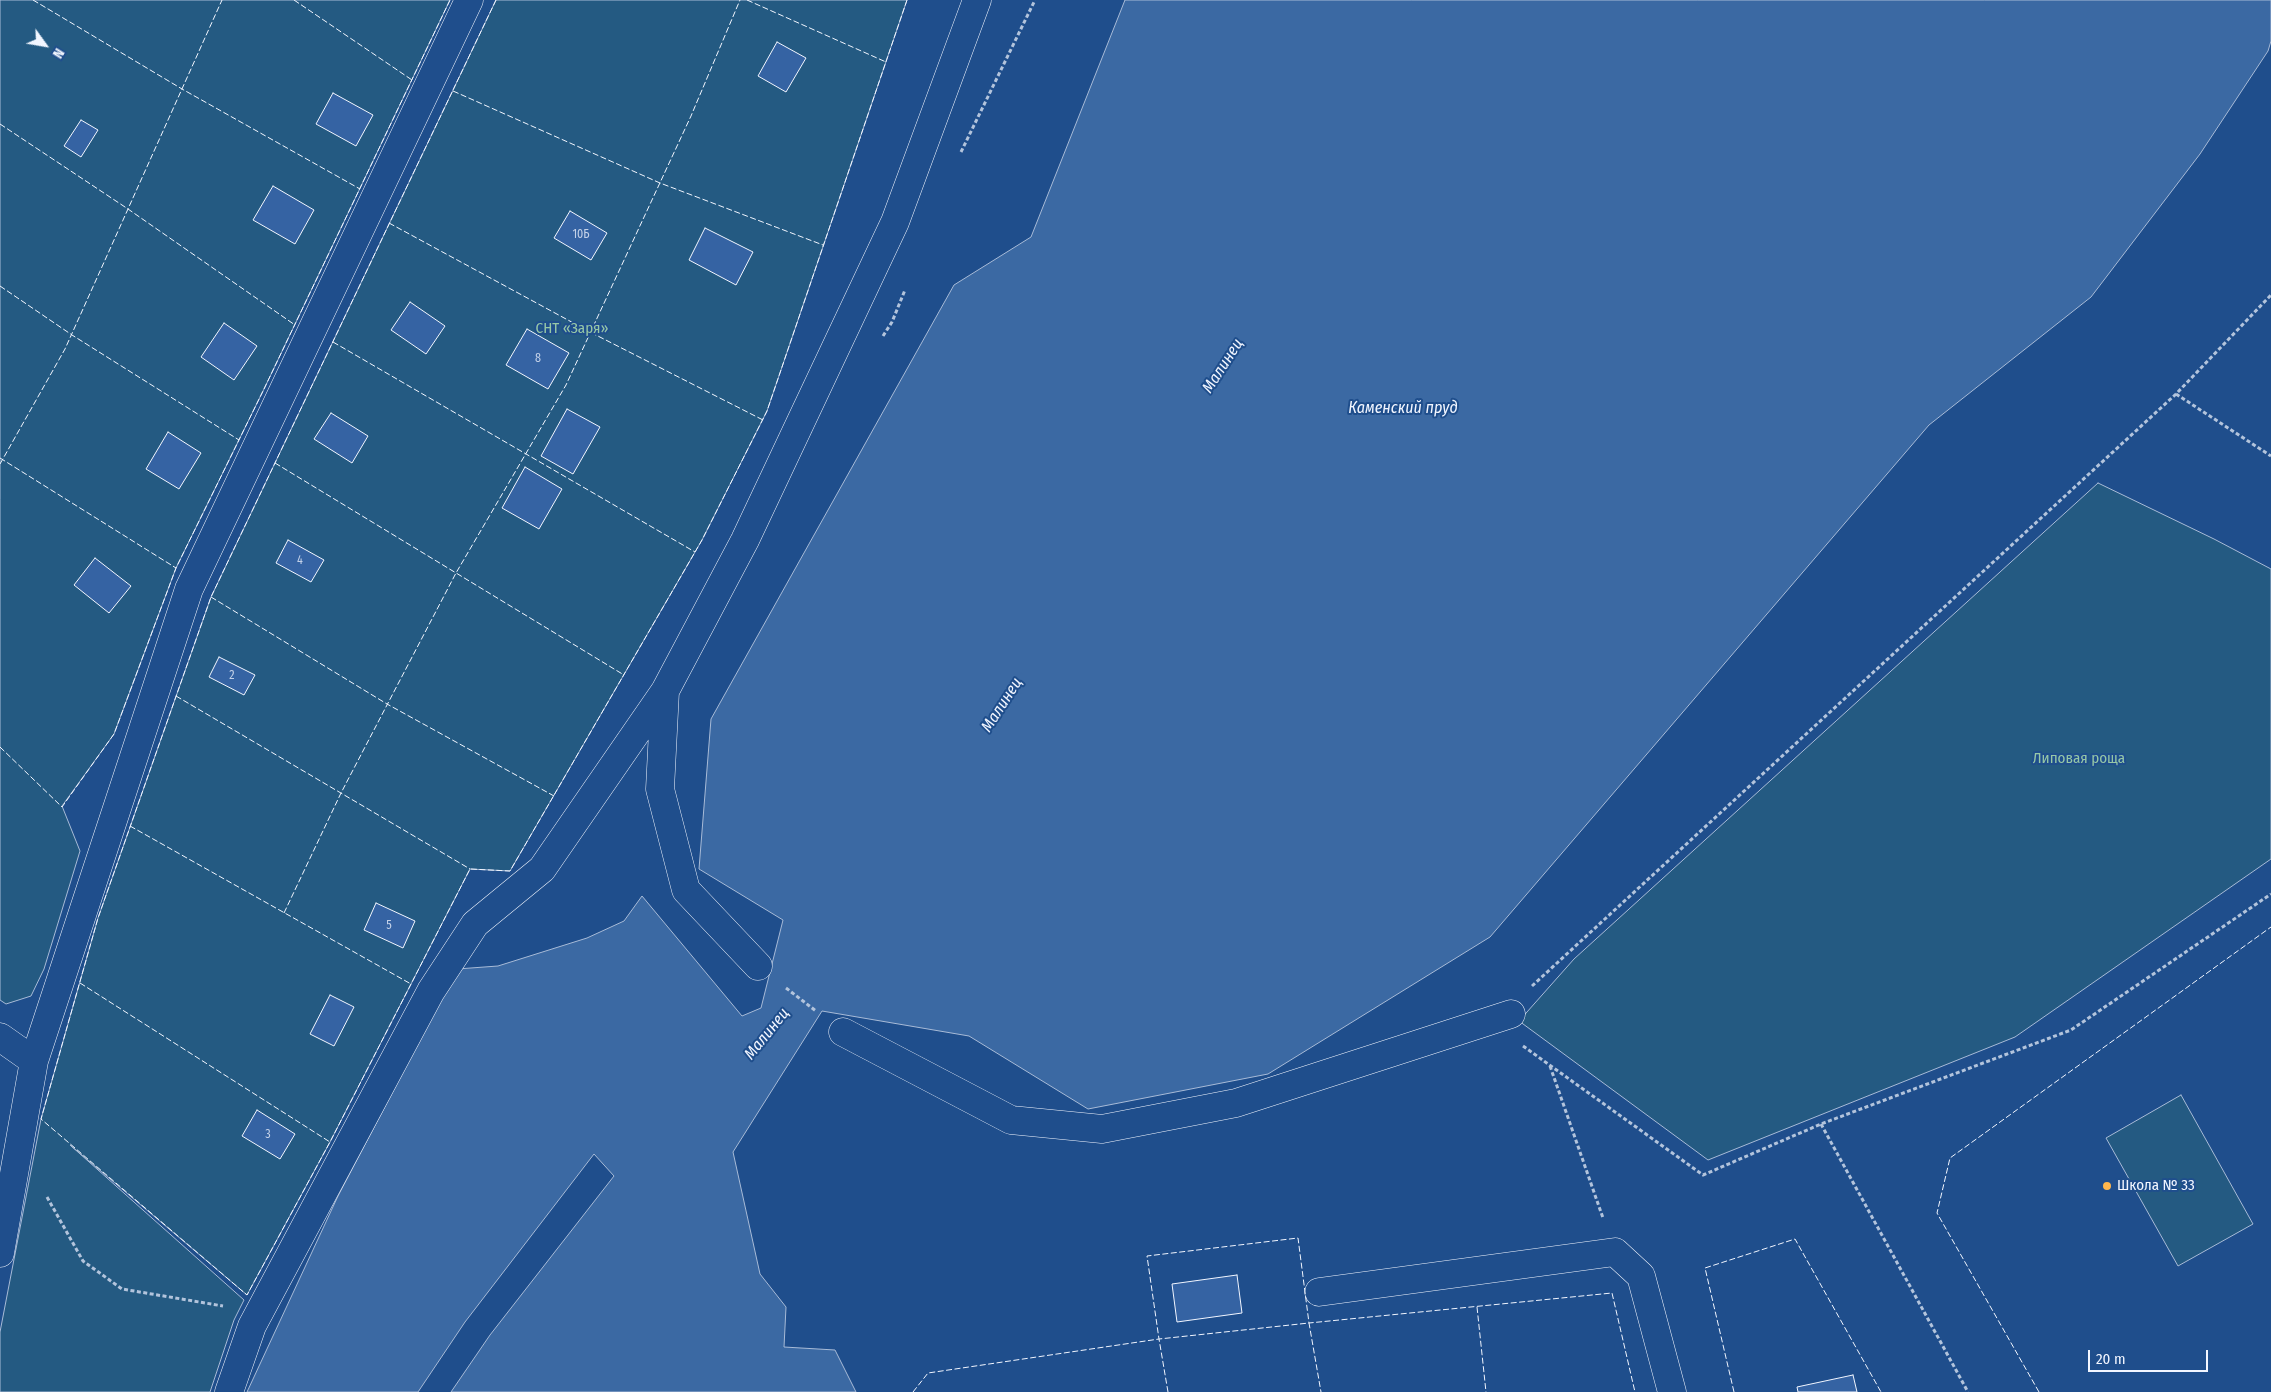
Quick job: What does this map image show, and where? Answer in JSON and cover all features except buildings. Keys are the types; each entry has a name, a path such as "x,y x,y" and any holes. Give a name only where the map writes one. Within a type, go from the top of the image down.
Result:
{"street":[{"path":"0,1253 34,1061 189,589 469,0"},
{"path":"229,1392 252,1326 436,984 475,924 542,869 665,691 745,540 895,222 978,0"},
{"path":"665,691 660,789 686,890 758,966"},
{"path":"843,1032 1011,1120 1102,1129 1236,1103 1511,1014"},
{"path":"0,1037 34,1061"},
{"path":"1319,1292 1615,1252 1641,1276 1672,1392"}],"path":[{"path":"2271,295 2176,394 1542,976 1518,1001 1511,1014 1513,1030 1520,1044 1703,1175 1821,1124 2071,1030 2271,894"},
{"path":"2176,394 2271,456"},
{"path":"758,966 843,1032"},
{"path":"1550,1066 1615,1252"},
{"path":"1821,1124 1968,1392"},
{"path":"46,1196 83,1261 122,1289 217,1306 263,1306"}],"green space":[{"path":"0,0 450,0 176,568 114,734 62,806 80,851 44,969 31,996 6,1004 0,1000"},
{"name":"СНТ «Заря»","path":"496,0 907,0 767,411 702,540 510,871 470,869 330,1142 247,1295 70,1145 244,1300 234,1320 210,1392 0,1392 0,1332 41,1119 98,918 211,597"},
{"name":"Липовая роща","path":"2098,483 2271,569 2271,859 2015,1037 1708,1160 1519,1021 1574,959"},
{"path":"2181,1095 2253,1224 2178,1266 2106,1138"}],"water":[{"name":"Каменский пруд","path":"1125,0 2271,0 2271,41 2268,51 2200,154 2091,297 1929,425 1490,937 1268,1074 1088,1109 969,1036 822,1011 733,1152 760,1274 786,1307 784,1347 835,1350 856,1392 451,1392 490,1335 614,1176 594,1154 465,1322 418,1392 247,1392 338,1196 457,969 498,966 587,938 624,921 642,896 742,1016 761,1008 783,920 699,869 711,719 954,285 1031,237"}],"fence":[{"path":"33,0 182,89 360,189"},
{"path":"0,464 65,349 222,0"},
{"path":"294,0 412,80"},
{"path":"0,747 62,807 114,734 176,568 450,0"},
{"path":"496,0 211,597 98,918 41,1119 247,1295 330,1142 470,869 510,871 702,540 767,411 907,0"},
{"path":"284,913 341,793 456,573 566,385 691,116 740,0"},
{"path":"747,0 886,62"},
{"path":"453,91 660,183 823,245"},
{"path":"0,124 128,209 295,325"},
{"path":"389,223 590,332 763,420"},
{"path":"0,286 72,335 239,440"},
{"path":"333,342 695,552"},
{"path":"0,458 176,568"},
{"path":"275,463 624,675"},
{"path":"211,597 387,704 554,796"},
{"path":"176,696 470,869"},
{"path":"130,826 411,984"},
{"path":"2039,1392 1937,1213 1950,1158 2271,927"},
{"path":"80,983 330,1142"},
{"path":"913,1392 928,1373 1159,1339 1147,1256 1298,1238 1309,1323 1612,1293 1635,1392"},
{"path":"1734,1392 1705,1268 1795,1239 1881,1392"},
{"path":"1477,1307 1486,1392"},
{"path":"1168,1392 1159,1339 1309,1323 1321,1392"}],"place":[{"name":"Школа № 33","path":"2107,1186"}],"water label":[{"name":"Малинец","path":"1223,366"},
{"name":"Малинец","path":"1002,705"},
{"name":"Малинец","path":"767,1034"}]}
